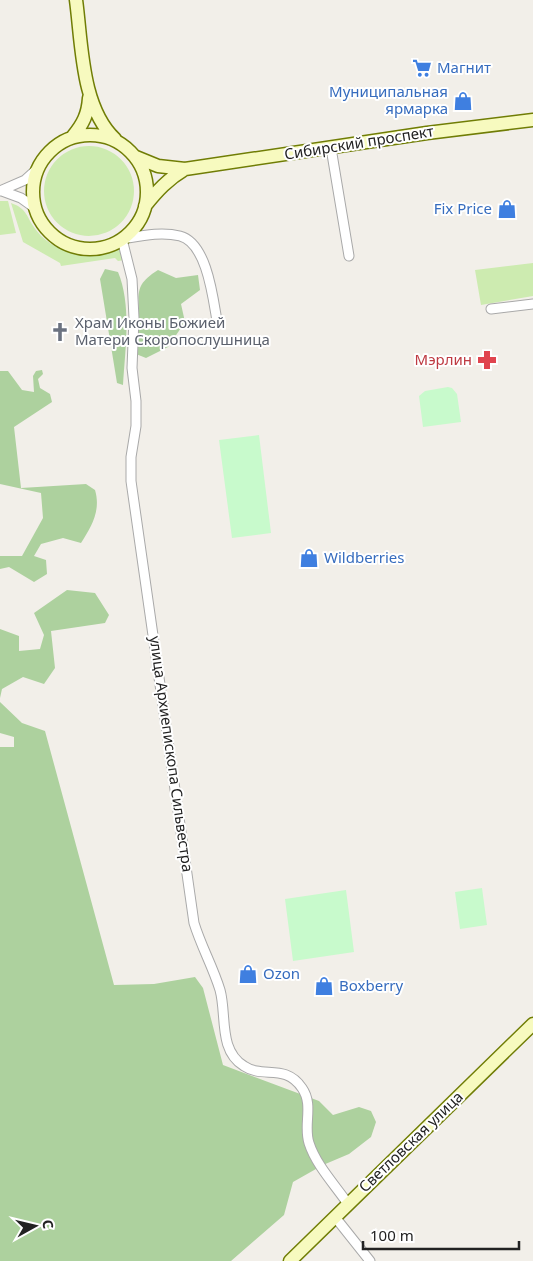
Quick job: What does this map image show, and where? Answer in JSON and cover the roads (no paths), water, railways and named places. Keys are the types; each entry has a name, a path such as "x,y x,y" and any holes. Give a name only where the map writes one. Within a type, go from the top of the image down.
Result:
{"main road":[{"path":"76,0 90,96 98,118 117,141 136,157 158,166 185,169"},
{"path":"90,96 88,111 82,125 74,136 56,146 37,169 33,178 35,208 44,226 57,238 72,246 89,249 106,246 122,239 134,228 145,206 160,187 171,177 185,169"},
{"name":"Сибирский проспект","path":"185,169 533,120"},
{"path":"74,136 104,136 117,141"},
{"path":"136,157 144,179 145,206"},
{"name":"Светловская улица","path":"290,1261 533,1024"}],"street":[{"path":"332,148 349,256"},
{"path":"1,191 25,180 37,169"},
{"path":"1,191 21,198 35,208"},
{"path":"122,239 150,234 180,236 189,240 198,250 205,265 217,321"},
{"name":"улица Архиепископа Сильвестра","path":"122,239 132,279 134,318 132,368 136,401 136,426 131,457 131,481 194,923 201,947 220,991 227,1041 231,1053 242,1065 251,1070 284,1073 295,1079 302,1088 307,1099 309,1143 348,1204"},
{"path":"491,309 533,304"},
{"path":"335,1217 370,1261"}],"place":[{"name":"Магнит","path":"422,68"},
{"name":"Муниципальная ярмарка","path":"463,101"},
{"name":"Fix Price","path":"507,209"},
{"name":"Храм Иконы Божией Матери Скоропослушница","path":"60,332"},
{"name":"Мэрлин","path":"487,360"},
{"name":"Wildberries","path":"309,558"},
{"name":"Ozon","path":"248,974"},
{"name":"Boxberry","path":"324,986"}]}
